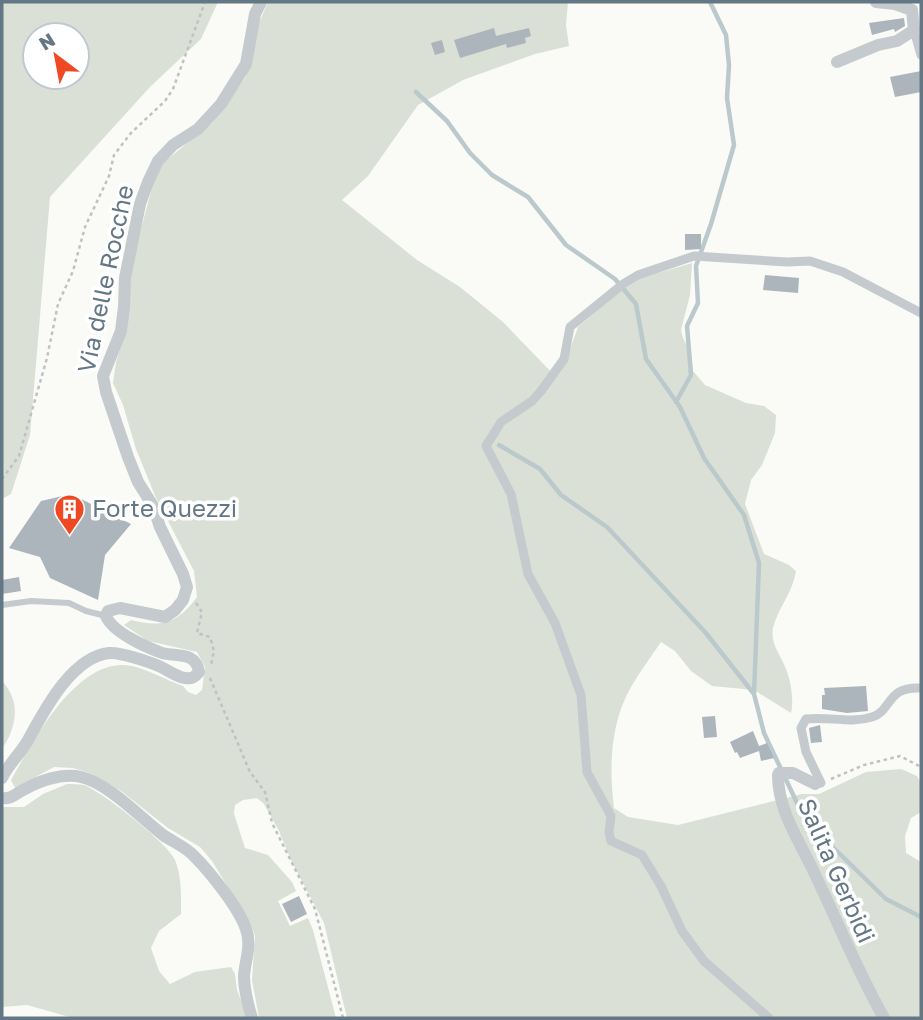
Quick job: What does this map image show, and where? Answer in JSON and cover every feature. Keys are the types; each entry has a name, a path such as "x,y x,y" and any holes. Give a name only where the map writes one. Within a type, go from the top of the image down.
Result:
{"street":[{"name":"Via delle Rocche","path":"187,587 153,506 138,482 128,457 103,376 121,331 125,278 140,204 148,182 158,160 173,145 198,129 221,104 234,84 246,64 256,13 261,2"},
{"path":"876,2 912,6 914,30 921,55"},
{"path":"837,62 878,45 897,41 914,30"},
{"path":"769,1018 704,961 682,931 661,886 642,855 611,841 611,816 587,772 581,695 555,623 528,574 511,494 486,446 501,422 532,401 564,359 570,327 638,275 694,257 810,261 843,272 921,313"},
{"path":"2,778 52,698 79,668 94,658 108,653 116,654 151,663 187,679 199,672 196,662 190,658 176,653 165,654 127,636 108,621 106,616 108,611 120,608 165,617 176,610 187,587"},
{"path":"818,783 806,752 801,728 806,719 821,717 858,720 876,715 896,692 921,688"},
{"name":"Salita Gerbidi","path":"818,783 784,772 777,779 780,798 791,829 811,866 861,978 884,1018"},
{"path":"2,798 10,798 40,782 69,775 80,776 92,780 166,837 192,853 216,881 246,928 250,944 244,977 252,1018"}],"lane":[{"path":"2,605 31,601 69,603 106,616"}],"path":[{"path":"2,478 19,456 47,358 58,304 74,271 85,227 109,176 114,155 173,89 205,2"},
{"path":"187,587 202,612 197,632 210,638 214,651 209,674 250,772 265,792 272,823 315,909 343,1018"},
{"path":"818,783 864,765 900,755 921,767"}],"shaded area":[{"path":"2,2 218,2 201,39 150,87 50,197 30,435 11,494 2,499"},
{"path":"268,2 568,2 566,25 569,46 535,54 463,80 418,105 368,176 342,200 417,260 460,287 503,322 556,377 564,366 578,327 620,291 641,278 692,263 690,295 681,330 691,354 693,371 705,385 746,403 764,406 776,415 775,433 762,465 751,480 745,504 764,554 796,571 772,634 789,680 792,708 791,713 754,690 712,686 691,671 675,651 661,642 631,687 619,716 612,761 614,808 628,817 678,825 802,794 819,794 866,772 901,769 917,776 921,783 921,812 911,818 905,836 906,853 921,862 921,1018 347,1018 324,923 279,831 264,804 257,798 243,800 235,805 234,814 245,848 268,855 292,882 296,891 278,901 290,926 308,918 336,1018 259,1018 252,980 255,936 250,923 212,861 200,847 168,828 121,791 92,774 73,768 54,767 15,788 11,780 44,725 76,687 93,674 112,666 132,666 183,686 196,695 202,690 205,667 197,652 148,641 124,625 131,620 160,623 176,618 197,597 194,571 156,498 113,383 116,362 127,327 132,263 153,184 164,162 212,123 245,78 259,23"},
{"path":"2,681 12,698 15,715 11,732 2,749"},
{"path":"67,784 84,785 105,797 148,831 175,860 180,880 181,914 159,931 151,948 159,971 170,984 195,972 231,967 248,1018 73,1018 27,1005 2,1007 2,807 24,807 43,794"}],"building":[{"path":"904,18 905,26 895,32 894,29 872,35 869,23"},
{"path":"494,28 496,36 529,28 531,36 525,38 526,43 507,48 506,44 460,58 454,40"},
{"path":"442,40 445,52 435,55 431,43"},
{"path":"921,71 921,92 895,97 890,77"},
{"path":"685,234 701,234 701,249 685,250"},
{"path":"765,275 799,278 798,293 763,290"},
{"name":"Forte Quezzi","path":"71,494 131,524 105,555 98,600 50,578 40,557 9,548 41,501"},
{"path":"19,577 21,591 2,594 2,580"},
{"path":"866,686 868,711 847,713 822,709 824,688"},
{"path":"715,716 717,737 704,738 702,717"},
{"path":"820,725 822,742 811,743 809,728"},
{"path":"753,731 759,746 767,743 774,758 761,761 759,751 740,758 737,752 735,753 730,742"},
{"path":"299,896 307,914 291,922 282,904"}],"waterway":[{"path":"676,402 691,375 687,326 698,303 696,266 734,145 727,98 729,65 726,35 710,2"},
{"path":"416,92 447,121 470,153 492,175 528,197 566,245 615,279 636,304 646,359 680,407 704,458 744,515 759,563 754,694"},
{"path":"499,445 540,469 561,495 607,527 705,632 754,694 764,733 805,820 886,899 921,917"}],"place":[{"name":"Forte Quezzi","path":"69,536"}]}
